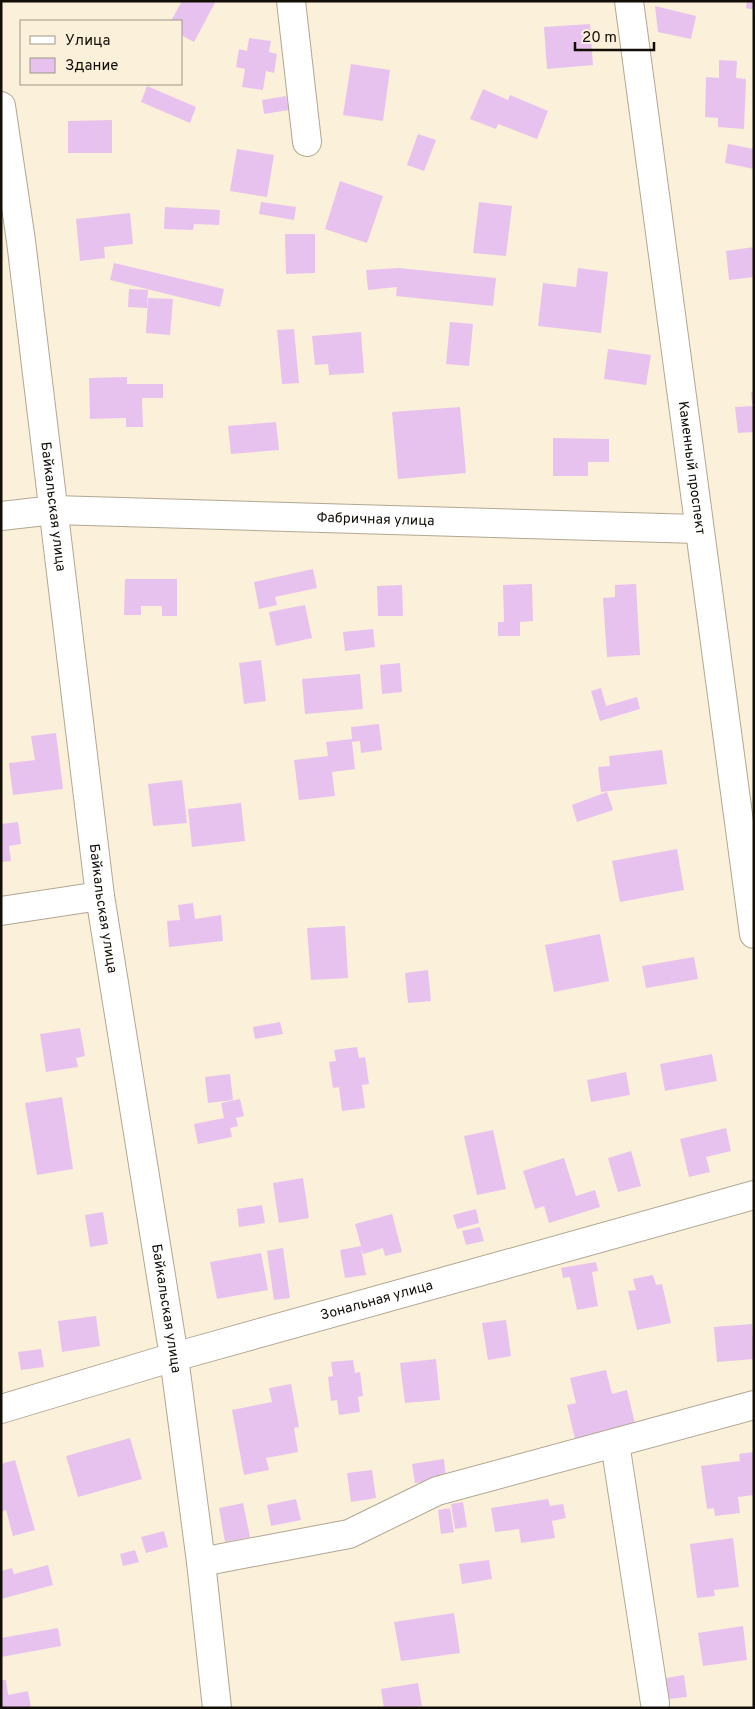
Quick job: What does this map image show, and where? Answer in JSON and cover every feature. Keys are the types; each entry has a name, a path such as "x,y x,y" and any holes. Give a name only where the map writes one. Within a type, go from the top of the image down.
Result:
{"street":[{"path":"291,1 307,142"},
{"name":"Каменный проспект","path":"629,1 698,529 754,934"},
{"name":"Байкальская улица","path":"1,106 11,242 54,510 100,896 174,1357 201,1562 217,1708"},
{"name":"Фабричная улица","path":"1,516 54,510 698,529"},
{"path":"1,911 100,896"},
{"name":"Зональная улица","path":"1,1409 174,1357 754,1195"},
{"path":"201,1562 349,1534 437,1491 754,1405"},
{"path":"614,1443 655,1703"}],"building":[{"path":"182,1 216,1 194,42 182,36 182,20 172,20"},
{"path":"747,1 754,1 754,10 746,8"},
{"path":"655,6 696,16 691,39 658,32"},
{"path":"590,24 593,65 547,69 544,27"},
{"path":"249,38 271,41 269,52 277,54 274,73 266,71 263,90 242,87 245,69 236,67 239,49 247,51"},
{"path":"719,60 737,61 736,78 746,79 744,129 718,127 718,118 705,117 706,77 719,78"},
{"path":"351,64 390,70 383,121 343,115"},
{"path":"147,86 196,107 190,123 141,102"},
{"path":"483,89 508,100 510,95 548,111 537,139 498,124 496,129 470,119"},
{"path":"286,96 289,110 264,114 262,100"},
{"path":"112,120 112,153 68,153 68,121"},
{"path":"418,134 436,140 424,171 407,165"},
{"path":"728,144 754,149 754,169 725,163"},
{"path":"237,149 274,155 267,197 230,191"},
{"path":"340,181 383,196 367,243 325,229"},
{"path":"261,202 296,207 294,220 259,214"},
{"path":"479,202 512,206 506,256 473,253"},
{"path":"165,207 220,210 219,225 194,224 193,230 164,229"},
{"path":"130,213 133,244 104,247 105,258 80,261 76,219"},
{"path":"285,234 315,234 315,273 286,274"},
{"path":"754,247 754,277 729,280 726,251"},
{"path":"114,263 224,289 220,307 110,280"},
{"path":"399,268 496,278 493,306 396,296 397,287 368,290 366,270"},
{"path":"578,268 608,272 601,333 538,326 543,283 576,287"},
{"path":"129,289 148,290 147,308 128,307"},
{"path":"148,298 173,299 170,335 146,333"},
{"path":"450,322 473,324 469,366 446,364"},
{"path":"294,329 299,383 282,384 277,330"},
{"path":"361,332 364,373 329,375 328,364 315,365 312,336"},
{"path":"608,349 651,355 646,385 604,379"},
{"path":"127,377 127,384 163,384 163,398 142,398 143,427 126,427 126,418 90,419 89,378"},
{"path":"751,392 754,392 754,404 752,404"},
{"path":"754,406 754,432 738,433 735,407"},
{"path":"460,407 466,473 398,479 392,412"},
{"path":"276,422 279,450 231,454 228,426"},
{"path":"553,438 609,439 609,462 588,462 588,476 553,476"},
{"path":"313,569 317,588 275,597 277,605 259,609 254,582"},
{"path":"125,579 177,579 177,616 162,616 162,606 141,606 141,615 124,615"},
{"path":"532,584 533,621 520,622 520,636 498,636 498,622 504,622 503,585"},
{"path":"636,584 640,655 607,657 603,598 615,597 615,585"},
{"path":"402,585 403,616 378,616 377,586"},
{"path":"305,605 312,638 276,646 269,612"},
{"path":"373,629 375,647 345,651 343,632"},
{"path":"261,660 266,701 244,704 239,663"},
{"path":"400,663 402,692 382,694 380,665"},
{"path":"360,674 363,709 305,714 302,679"},
{"path":"601,688 606,706 637,697 640,709 600,721 591,691"},
{"path":"379,724 382,750 361,753 360,741 352,742 355,769 332,772 335,796 299,800 294,760 328,756 326,742 352,739 351,727"},
{"path":"56,733 63,789 13,795 9,763 35,760 31,736"},
{"path":"662,750 667,784 601,792 598,767 610,766 609,756"},
{"path":"182,780 187,823 153,826 148,784"},
{"path":"607,792 613,810 577,822 572,805"},
{"path":"241,803 245,841 192,847 188,809"},
{"path":"18,822 21,844 9,846 11,861 1,862 1,824"},
{"path":"677,849 684,890 620,902 612,861"},
{"path":"193,903 195,919 221,915 223,941 169,947 167,921 180,920 178,905"},
{"path":"345,926 348,978 311,980 307,928"},
{"path":"600,934 609,981 554,992 545,945"},
{"path":"694,957 698,979 646,988 642,966"},
{"path":"428,970 431,1001 408,1003 405,973"},
{"path":"280,1022 283,1034 255,1039 253,1027"},
{"path":"80,1028 85,1056 76,1058 78,1067 46,1072 40,1034"},
{"path":"357,1047 359,1058 365,1057 369,1084 362,1085 365,1108 342,1111 339,1087 333,1088 329,1062 336,1061 334,1050"},
{"path":"712,1054 717,1081 665,1091 660,1064"},
{"path":"626,1072 630,1095 591,1102 587,1080"},
{"path":"230,1074 233,1100 208,1103 205,1077"},
{"path":"62,1097 73,1169 37,1175 25,1103"},
{"path":"240,1099 244,1116 236,1118 238,1126 230,1128 232,1137 198,1144 194,1124 224,1118 221,1103"},
{"path":"726,1128 731,1151 706,1157 710,1172 689,1177 680,1139"},
{"path":"493,1130 506,1189 477,1195 464,1136"},
{"path":"631,1151 641,1186 618,1192 608,1158"},
{"path":"564,1158 576,1196 595,1190 600,1207 549,1223 544,1206 535,1209 523,1171"},
{"path":"303,1178 309,1218 279,1223 273,1183"},
{"path":"262,1205 265,1223 239,1227 237,1209"},
{"path":"476,1209 479,1223 457,1229 453,1215"},
{"path":"103,1212 108,1244 90,1247 85,1215"},
{"path":"392,1214 402,1252 385,1256 383,1248 363,1254 361,1248 366,1275 345,1278 340,1250 361,1246 355,1224"},
{"path":"480,1227 484,1241 466,1245 462,1231"},
{"path":"283,1248 290,1298 274,1300 267,1251"},
{"path":"261,1253 268,1290 217,1299 210,1262"},
{"path":"596,1262 598,1271 592,1272 598,1306 577,1310 570,1277 563,1278 561,1268"},
{"path":"653,1275 656,1285 662,1284 671,1323 637,1330 628,1291 636,1290 633,1279"},
{"path":"96,1316 100,1346 62,1352 58,1321"},
{"path":"506,1320 511,1356 488,1360 482,1323"},
{"path":"752,1324 754,1359 717,1362 714,1327"},
{"path":"41,1349 44,1367 21,1370 18,1352"},
{"path":"436,1359 440,1400 405,1403 400,1363"},
{"path":"353,1360 355,1373 360,1372 363,1396 358,1397 360,1412 339,1415 337,1400 331,1401 328,1377 333,1376 331,1362"},
{"path":"606,1370 612,1394 627,1390 636,1428 576,1443 567,1405 576,1403 570,1378"},
{"path":"291,1384 299,1427 294,1428 298,1452 266,1458 269,1470 244,1475 232,1410 272,1402 269,1388"},
{"path":"130,1438 142,1479 78,1497 66,1456"},
{"path":"754,1452 754,1495 738,1497 740,1513 715,1516 714,1508 707,1509 701,1466 740,1461 739,1454"},
{"path":"444,1459 446,1479 415,1483 412,1464"},
{"path":"15,1460 35,1530 13,1536 6,1510 1,1512 1,1464"},
{"path":"372,1470 376,1498 351,1502 347,1473"},
{"path":"296,1499 301,1520 271,1526 267,1505"},
{"path":"548,1499 550,1506 563,1504 566,1518 552,1521 555,1538 521,1543 519,1529 495,1532 491,1508"},
{"path":"463,1502 467,1527 455,1529 451,1504"},
{"path":"243,1503 250,1537 225,1542 219,1508"},
{"path":"450,1508 454,1532 441,1534 438,1510"},
{"path":"164,1531 168,1547 146,1553 141,1537"},
{"path":"733,1538 739,1587 714,1590 715,1596 697,1598 690,1544"},
{"path":"135,1550 139,1562 123,1566 120,1554"},
{"path":"489,1560 492,1579 462,1584 459,1564"},
{"path":"48,1565 53,1585 1,1599 1,1571 12,1568 14,1574"},
{"path":"454,1613 460,1653 401,1661 394,1622"},
{"path":"743,1626 747,1660 703,1666 698,1633"},
{"path":"58,1628 61,1646 1,1657 1,1638"},
{"path":"684,1675 687,1697 669,1699 666,1678"},
{"path":"1,1680 6,1680 8,1695 28,1691 31,1708 1,1708"},
{"path":"418,1683 422,1706 384,1708 381,1689"}]}
